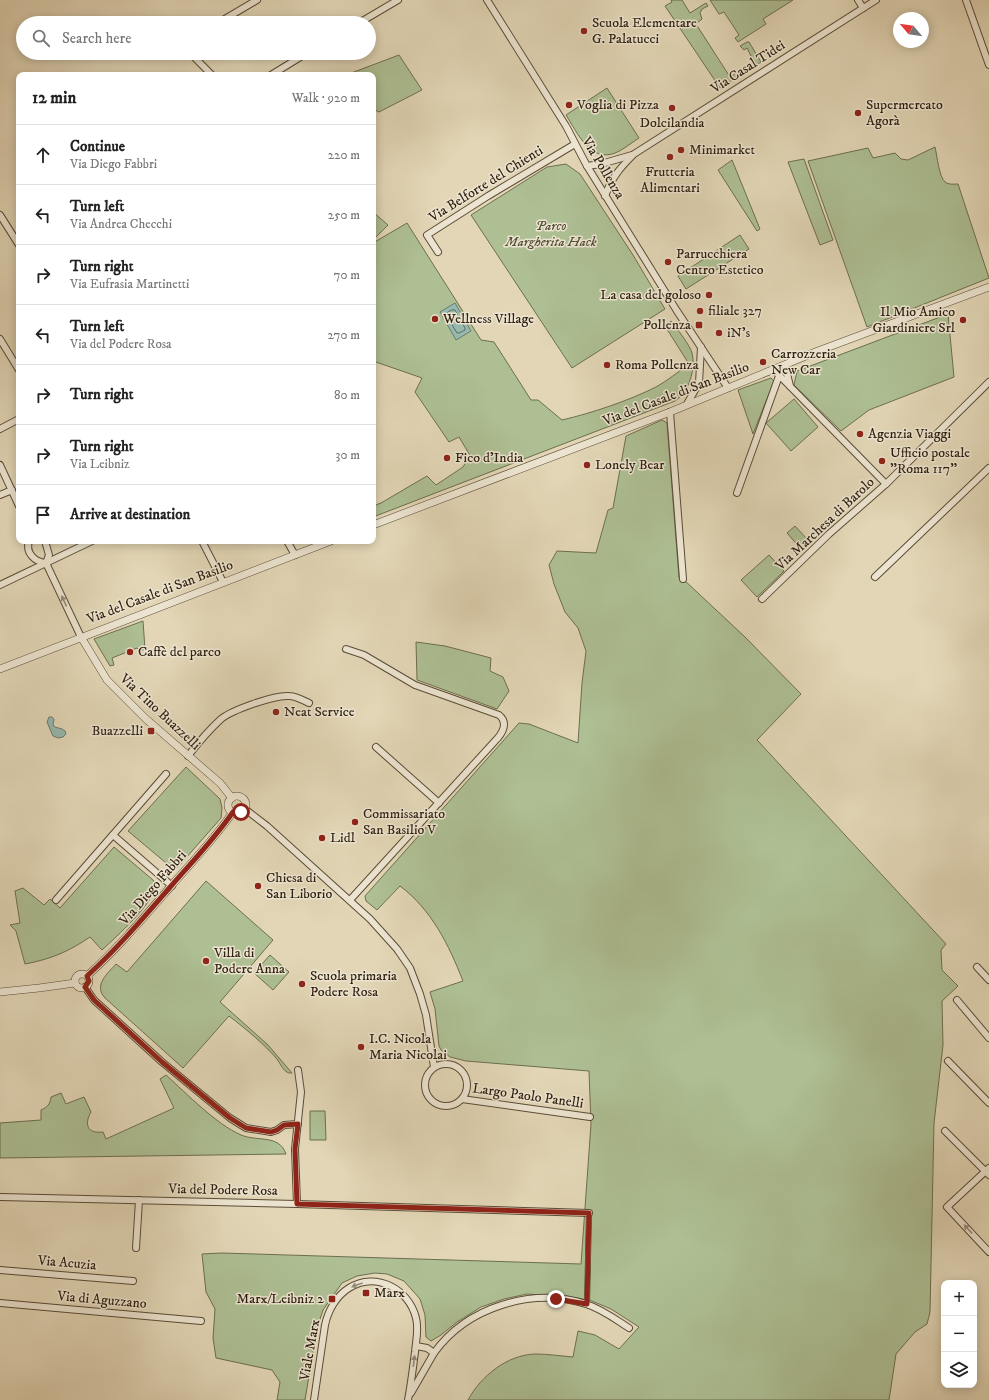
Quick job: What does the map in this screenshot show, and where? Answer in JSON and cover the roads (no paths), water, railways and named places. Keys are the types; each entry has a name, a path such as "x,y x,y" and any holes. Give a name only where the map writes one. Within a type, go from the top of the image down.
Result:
{"street":[{"path":"230,16 257,0"},
{"path":"371,16 398,0"},
{"name":"Via Pollenza","path":"487,0 566,126 605,196 728,388"},
{"path":"858,0 863,8"},
{"name":"Via Casal Tidei","path":"605,196 616,172 634,154 876,0"},
{"path":"966,0 989,65"},
{"path":"197,60 209,72"},
{"path":"275,72 295,60"},
{"name":"Via Belforte del Chienti","path":"438,252 427,235 488,196 575,144"},
{"name":"Via Casal Tidei","path":"587,166 600,164 634,154"},
{"path":"0,214 16,240"},
{"name":"Via del Casale di San Basilio","path":"376,524 603,436 670,412 728,388 776,373 785,366 818,351 989,287"},
{"path":"0,339 16,365"},
{"path":"687,404 699,383 701,347"},
{"path":"785,366 790,386"},
{"path":"737,494 776,373 886,484"},
{"name":"Via Marchesa di Barolo","path":"762,598 829,534 886,484 989,382"},
{"path":"670,412 683,579"},
{"path":"0,428 16,420"},
{"path":"0,465 16,499"},
{"path":"875,577 989,468"},
{"path":"0,495 12,490"},
{"path":"28,544 31,555 41,563 46,563"},
{"path":"46,544 49,555 46,563 80,637"},
{"path":"0,585 86,544"},
{"path":"204,544 223,582"},
{"path":"289,544 295,555"},
{"name":"Via del Casale di San Basilio","path":"0,669 323,544"},
{"name":"Via Tino Buazzelli","path":"80,637 107,680 146,719 220,783 232,798"},
{"path":"346,650 364,655 415,685 497,714 503,720 504,729 498,738 350,900"},
{"path":"188,756 221,719 234,711 284,696 294,696 309,703"},
{"path":"376,747 439,803"},
{"path":"56,900 166,774"},
{"path":"236,796 242,797 246,803 245,809 238,813 233,812 229,806 229,801 236,796"},
{"path":"245,809 267,826 350,900 386,935 404,959 419,988 424,1007 434,1067"},
{"name":"Via Diego Fabbri","path":"87,976 113,952 172,886 233,812"},
{"path":"113,835 172,886"},
{"path":"977,967 989,980"},
{"path":"79,974 87,976 89,981 85,987 79,988 75,982 75,978 79,974"},
{"path":"0,992 75,982"},
{"path":"85,987 94,1000 162,1062 230,1118 246,1128 271,1132 284,1125 298,1124"},
{"path":"957,1000 989,1038"},
{"path":"948,1061 989,1104"},
{"name":"Largo Paolo Panelli","path":"440,1064 454,1064 465,1073 468,1087 466,1094 456,1104 442,1106 430,1099 425,1086 429,1072 434,1067 440,1064"},
{"path":"297,1204 295,1149 301,1092 298,1070"},
{"name":"Largo Paolo Panelli","path":"462,1099 590,1117"},
{"path":"945,1131 988,1171 947,1207 989,1252"},
{"name":"Via del Podere Rosa","path":"0,1197 589,1213"},
{"path":"136,1248 139,1200"},
{"path":"587,1304 589,1213"},
{"name":"Via Acuzia","path":"0,1270 133,1281"},
{"name":"Viale Marx","path":"314,1400 326,1320 333,1305 340,1296 349,1288 364,1282 378,1282 392,1286 410,1305 416,1317 416,1346 409,1399"},
{"path":"409,1399 424,1368 434,1353 451,1334 477,1316 499,1306 520,1300 541,1298 566,1300 587,1304 599,1309 629,1328"},
{"name":"Via di Aguzzano","path":"0,1303 201,1321"},
{"path":"416,1346 426,1348 434,1353"}],"water":[{"path":"455,303 471,331 456,340 440,312"},
{"path":"49,717 54,719 53,725 55,727 65,731 66,734 63,737 58,738 53,736 47,722"}],"place":[{"name":"Scuola Elementare G. Palatucci","path":"584,31"},
{"name":"Voglia di Pizza","path":"569,105"},
{"name":"Dolcilandia","path":"672,108"},
{"name":"Supermercato Agorà","path":"858,113"},
{"name":"Minimarket","path":"681,150"},
{"name":"Frutteria Alimentari","path":"670,157"},
{"name":"Parrucchiera Centro Estetico","path":"668,262"},
{"name":"La casa del goloso","path":"709,295"},
{"name":"filiale 327","path":"700,311"},
{"name":"Wellness Village","path":"435,319"},
{"name":"Il Mio Amico Giardiniere Srl","path":"963,320"},
{"name":"Pollenza","path":"699,325"},
{"name":"iN's","path":"719,333"},
{"name":"Carrozzeria New Car","path":"763,362"},
{"name":"Roma Pollenza","path":"607,365"},
{"name":"Agenzia Viaggi","path":"860,434"},
{"name":"Fico d'India","path":"447,458"},
{"name":"Ufficio postale \"Roma 117\"","path":"882,461"},
{"name":"Lonely Bear","path":"587,465"},
{"name":"Caffè del parco","path":"130,652"},
{"name":"Neat Service","path":"276,712"},
{"name":"Buazzelli","path":"151,731"},
{"name":"Commissariato San Basilio V","path":"355,822"},
{"name":"Lidl","path":"322,838"},
{"name":"Chiesa di San Liborio","path":"258,886"},
{"name":"Villa di Podere Anna","path":"206,961"},
{"name":"Scuola primaria Podere Rosa","path":"302,984"},
{"name":"I.C. Nicola Maria Nicolai","path":"361,1047"},
{"name":"Marx","path":"366,1293"},
{"name":"Marx/Leibniz 2","path":"332,1299"}],"park label":[{"name":"Parco Margherita Hack","path":"551,234"}]}
